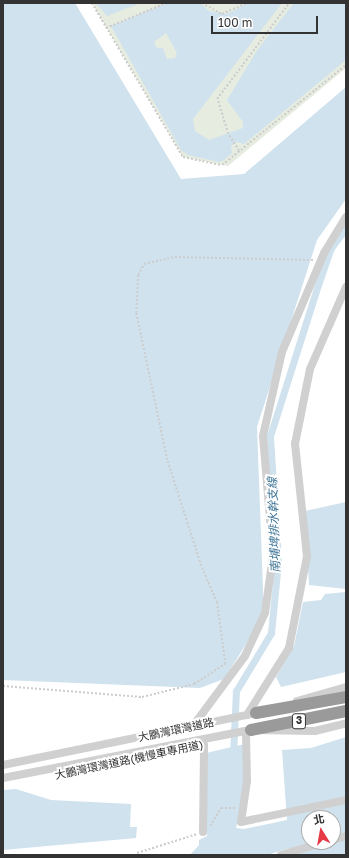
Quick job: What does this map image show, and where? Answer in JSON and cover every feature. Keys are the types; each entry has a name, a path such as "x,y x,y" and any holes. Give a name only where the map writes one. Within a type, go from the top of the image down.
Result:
{"highway":[{"name":"3","path":"250,714 346,697"},
{"name":"3","path":"247,732 346,711"}],"street":[{"path":"193,726 245,656 265,614 273,555 262,436 282,352 324,253 346,217"},
{"path":"250,714 289,648 307,556 294,444 310,369 346,287"},
{"name":"大鵬灣環灣道路","path":"3,764 219,721 250,714 346,687"},
{"name":"大鵬灣環灣道路","path":"3,778 218,739 247,732 315,731 346,723"},
{"path":"247,732 247,782 241,822 346,800"},
{"name":"大鵬灣環灣道路(機慢車專用道)","path":"3,782 204,745 218,739"},
{"path":"203,832 204,745"},
{"path":"281,855 301,849"}],"path":[{"path":"92,3 183,157 222,165 346,65"},
{"path":"106,28 166,3"},
{"path":"202,3 222,14 246,3"},
{"path":"239,151 228,134 217,99 289,3"},
{"path":"3,686 142,697 194,684 225,664 217,603 201,566 167,460 136,313 138,275 144,264 175,257 314,260 324,253"},
{"path":"137,853 203,832 215,822 221,808 244,809"}],"shaded area":[{"path":"92,3 346,3 346,68 228,166 183,157"}],"water":[{"path":"3,3 75,3 181,179 244,174 346,87 346,199 317,240 257,427 264,616 224,679 200,688 3,680"},
{"path":"96,3 141,3 107,16"},
{"path":"167,3 200,3 209,11 227,14 248,3 282,3 193,119 195,131 209,140 243,128 243,122 227,100 258,49 294,3 346,3 346,60 244,144 237,142 231,146 232,153 224,160 219,162 188,155 181,150 111,26","holes":["166,33 177,53 175,58 167,59 163,48 157,48 154,42"]},
{"path":"346,502 346,589 309,585 305,511"},
{"path":"346,592 346,672 281,687 276,677 294,646 303,602 321,600 325,594"},
{"path":"346,737 346,855 275,855 290,848 267,855 190,855 199,845 199,840 207,836 206,753 245,744 245,793 236,828 244,829 287,820 282,750 311,748"},
{"path":"16,789 51,800 131,804 130,827 137,827 136,838 3,850 3,790"}],"waterway":[{"name":"南埔埤排水幹支線","path":"233,756 236,691 271,633 278,561 270,436 331,248 346,228"}]}
